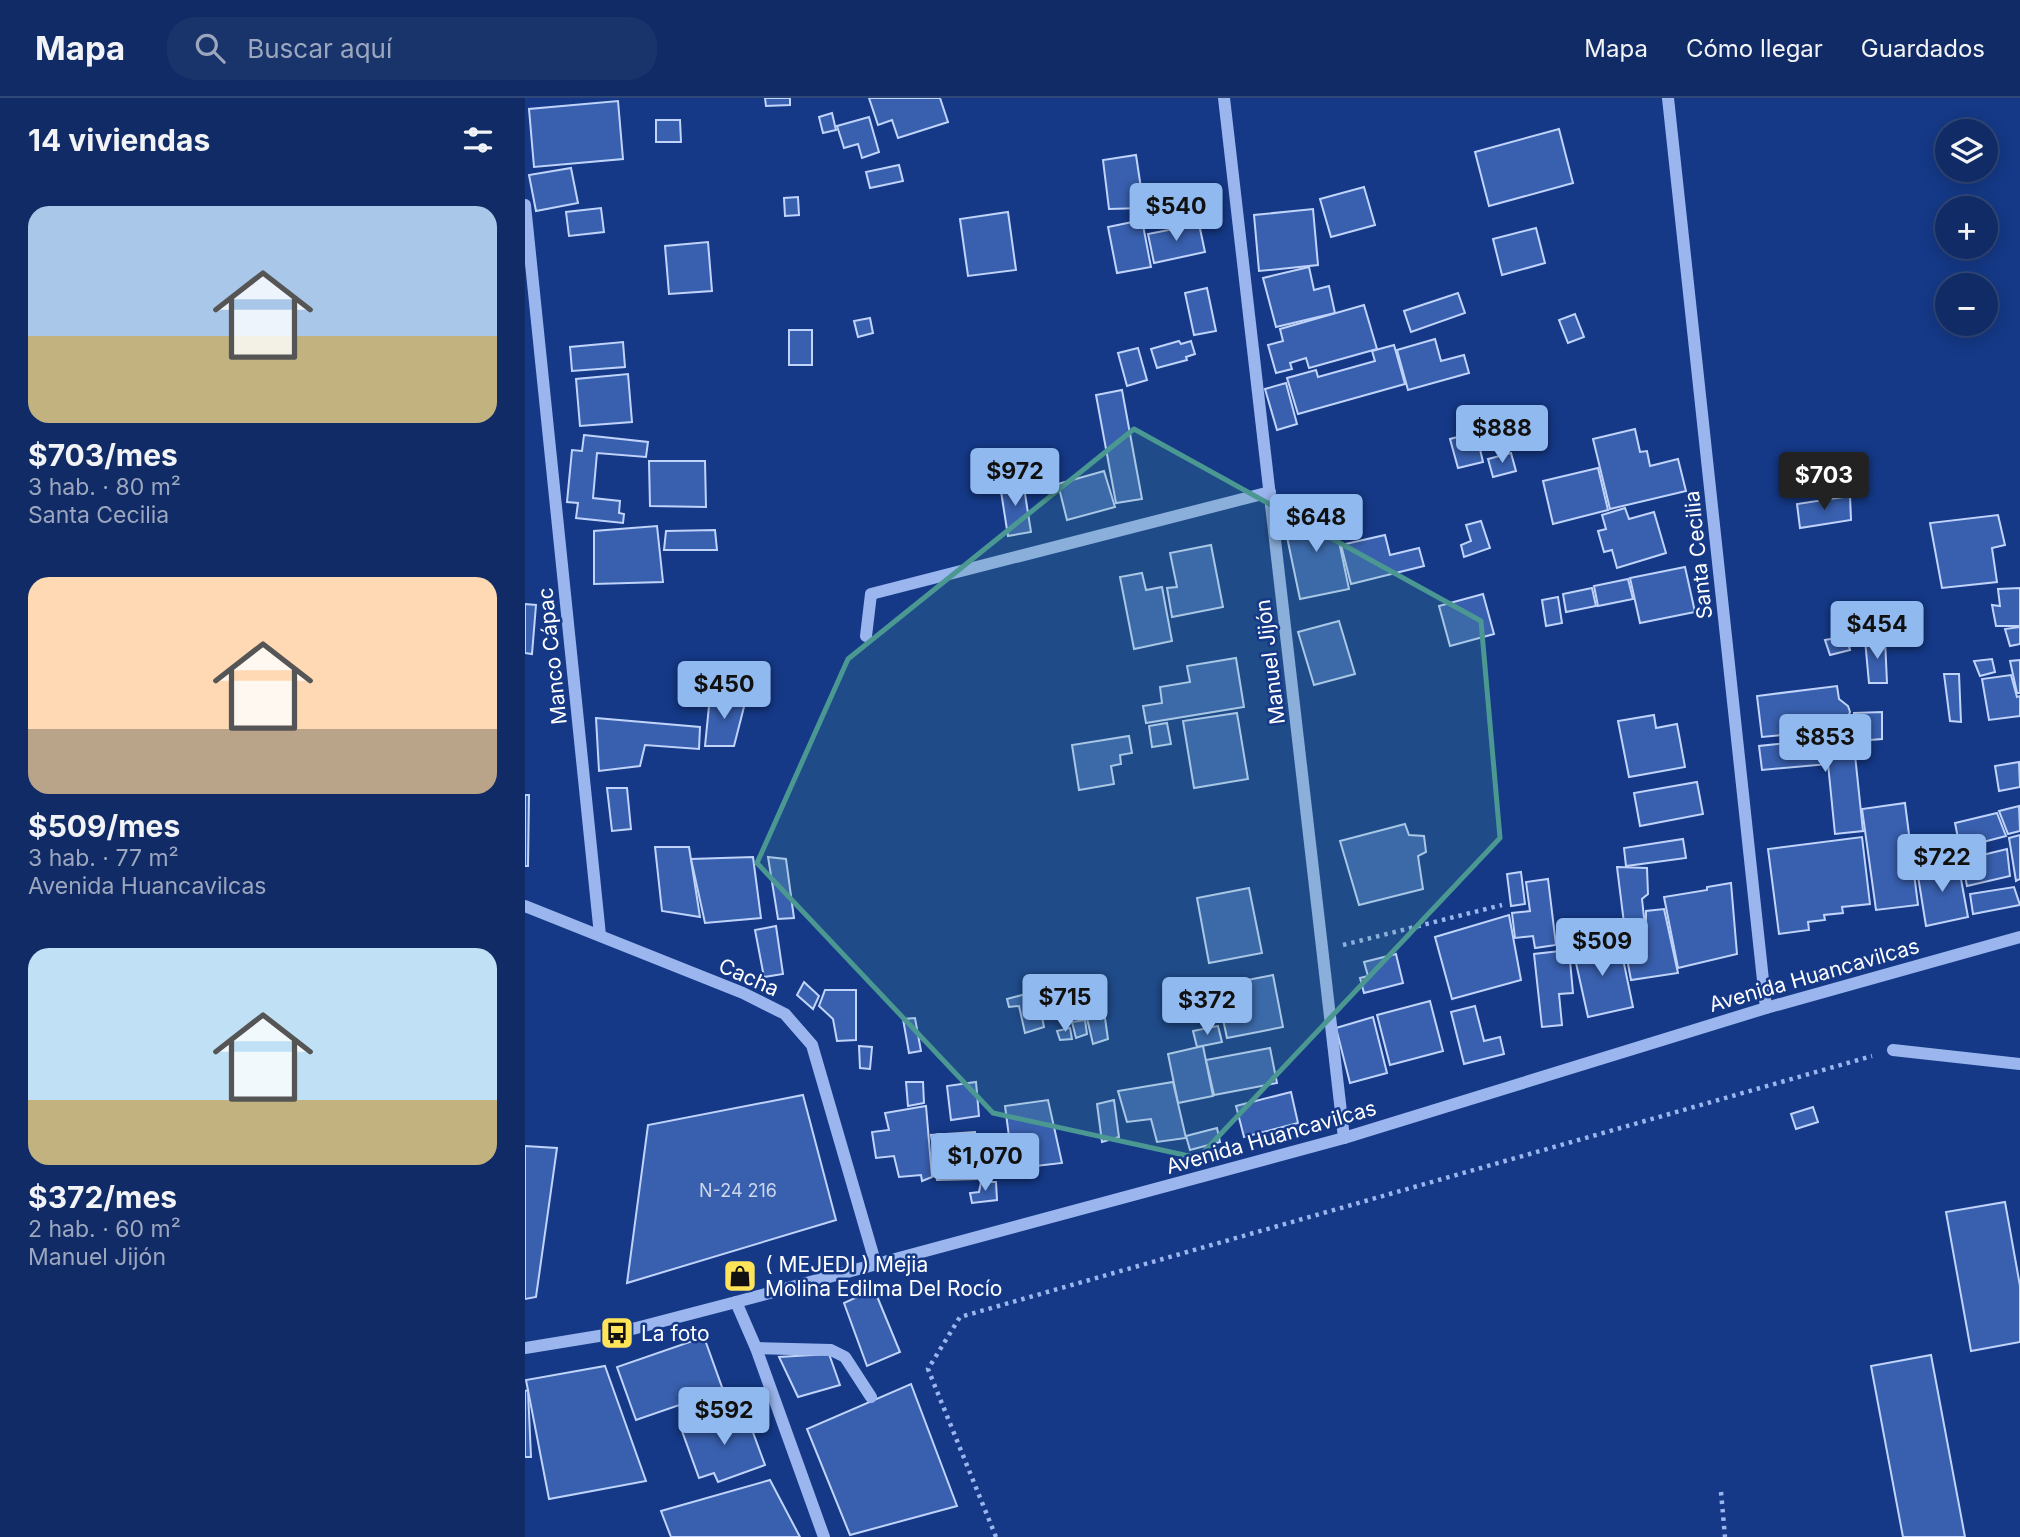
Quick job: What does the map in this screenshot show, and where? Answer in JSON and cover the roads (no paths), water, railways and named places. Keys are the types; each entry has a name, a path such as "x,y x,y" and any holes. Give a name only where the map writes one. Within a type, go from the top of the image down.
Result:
{"street":[{"name":"Manuel Jijón","path":"1224,98 1343,1138"},
{"name":"Santa Cecilia","path":"1668,98 1766,1008"},
{"name":"Manco Cápac","path":"525,205 600,935"},
{"path":"866,636 870,594 1270,492"},
{"name":"Cacha","path":"525,906 743,993 785,1014 812,1045 876,1265"},
{"name":"Avenida Huancavilcas","path":"525,1348 617,1333 1343,1138 1766,1008 2020,937"},
{"path":"1893,1050 2020,1064"},
{"path":"736,1302 756,1348 824,1537"},
{"path":"756,1348 831,1350 845,1357 871,1397"}],"place":[{"name":"( MEJEDI ) Mejia Molina Edilma Del Rocío","path":"740,1276"},
{"name":"La foto","path":"617,1333"}]}
